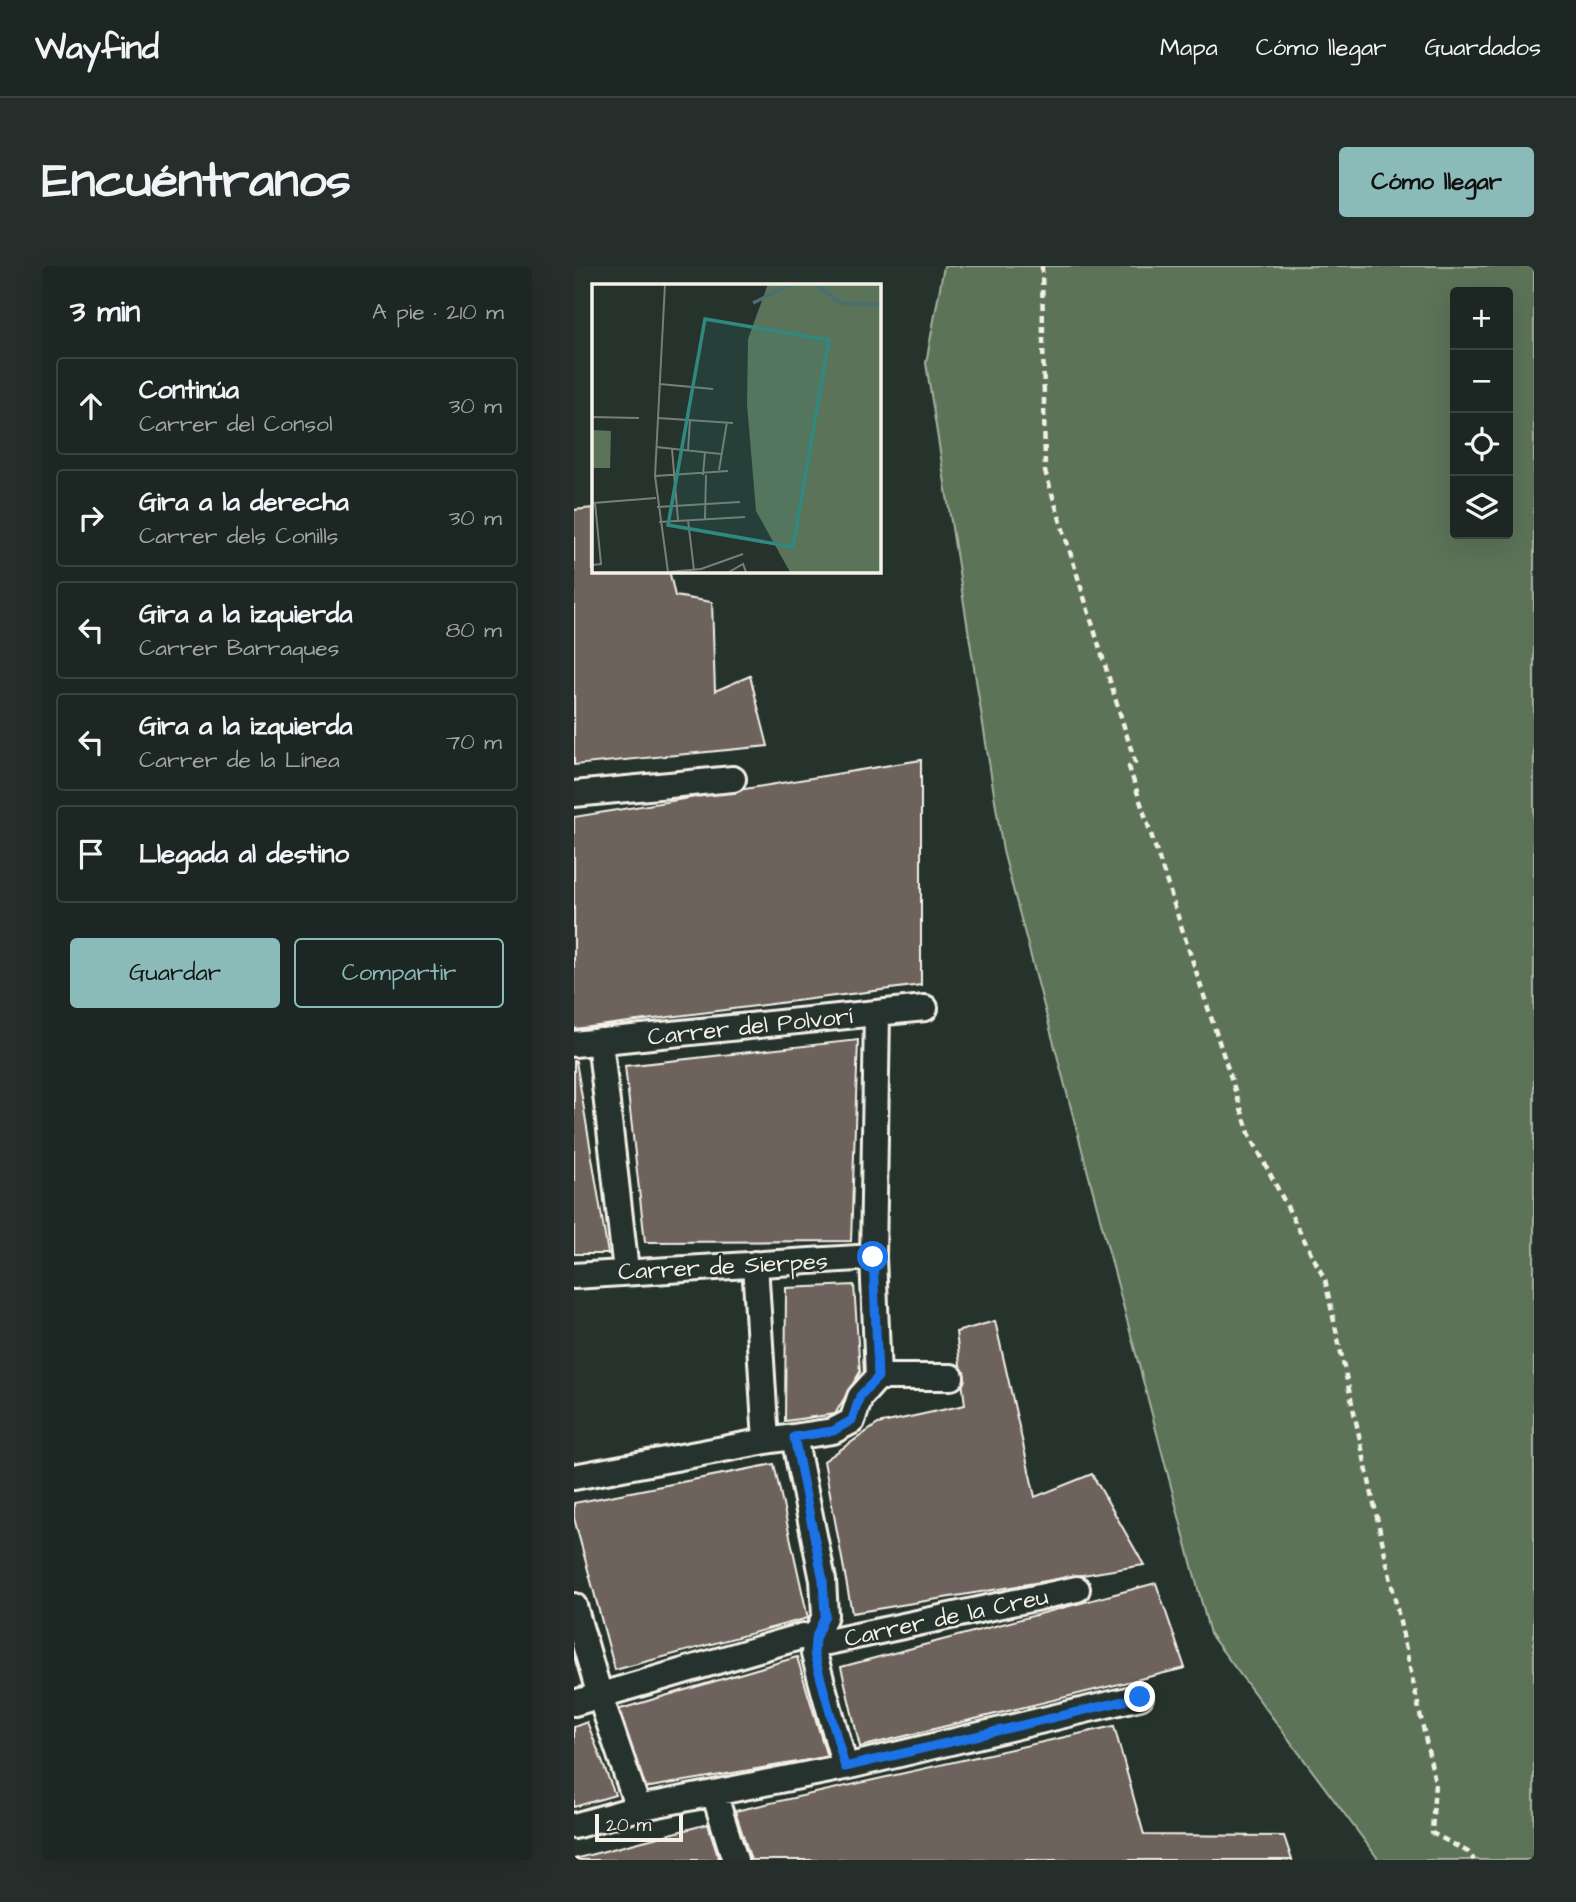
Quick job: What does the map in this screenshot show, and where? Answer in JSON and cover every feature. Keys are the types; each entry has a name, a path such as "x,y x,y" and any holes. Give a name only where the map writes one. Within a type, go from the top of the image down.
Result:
{"street":[{"path":"574,794 733,779"},
{"name":"Carrer del Polvorí","path":"574,1044 925,1008"},
{"path":"574,1477 833,1431 852,1420 860,1396 878,1377 873,1257 877,1013"},
{"path":"600,1041 626,1271"},
{"name":"Carrer de Sierpes","path":"574,1276 873,1257"},
{"path":"755,1264 766,1441"},
{"path":"878,1377 951,1377"},
{"path":"794,1437 823,1580 825,1615 815,1639 814,1654 845,1767"},
{"name":"Carrer de la Creu","path":"574,1703 803,1636 828,1642 1077,1589"},
{"path":"574,1606 600,1696 638,1808"},
{"path":"574,1826 638,1808 845,1767 1140,1697"},
{"path":"714,1793 735,1860"}],"path":[{"path":"1042,266 1045,471 1135,762 1129,767 1249,1133 1325,1280 1434,1782 1432,1833 1468,1852 1474,1860"}],"green space":[{"path":"944,266 1534,266 1534,1860 1379,1860 1210,1634 1003,851 926,363"}],"building":[{"path":"592,508 592,572 669,572 675,596 712,602 715,691 750,676 768,746 574,765 574,510"},
{"path":"921,760 921,985 574,1029 574,817"},
{"path":"858,1040 851,1241 645,1242 625,1066"},
{"path":"576,1061 608,1254 574,1254"},
{"path":"854,1285 860,1372 835,1414 785,1421 786,1288"},
{"path":"995,1321 1035,1497 1092,1474 1144,1565 852,1613 824,1461 878,1424 965,1405 956,1332"},
{"path":"774,1464 808,1618 615,1670 574,1518 574,1503"},
{"path":"1156,1583 1185,1668 860,1747 841,1667"},
{"path":"797,1657 827,1757 644,1788 617,1710"},
{"path":"587,1722 615,1795 574,1807 574,1727"},
{"path":"1114,1726 1144,1835 1284,1836 1292,1860 751,1860 735,1811"},
{"path":"708,1824 719,1860 574,1860 574,1859"}],"route":[{"path":"873,1257 878,1377 860,1396 852,1420 833,1431 794,1437 823,1580 825,1615 815,1639 814,1654 845,1767 1140,1697"}]}
